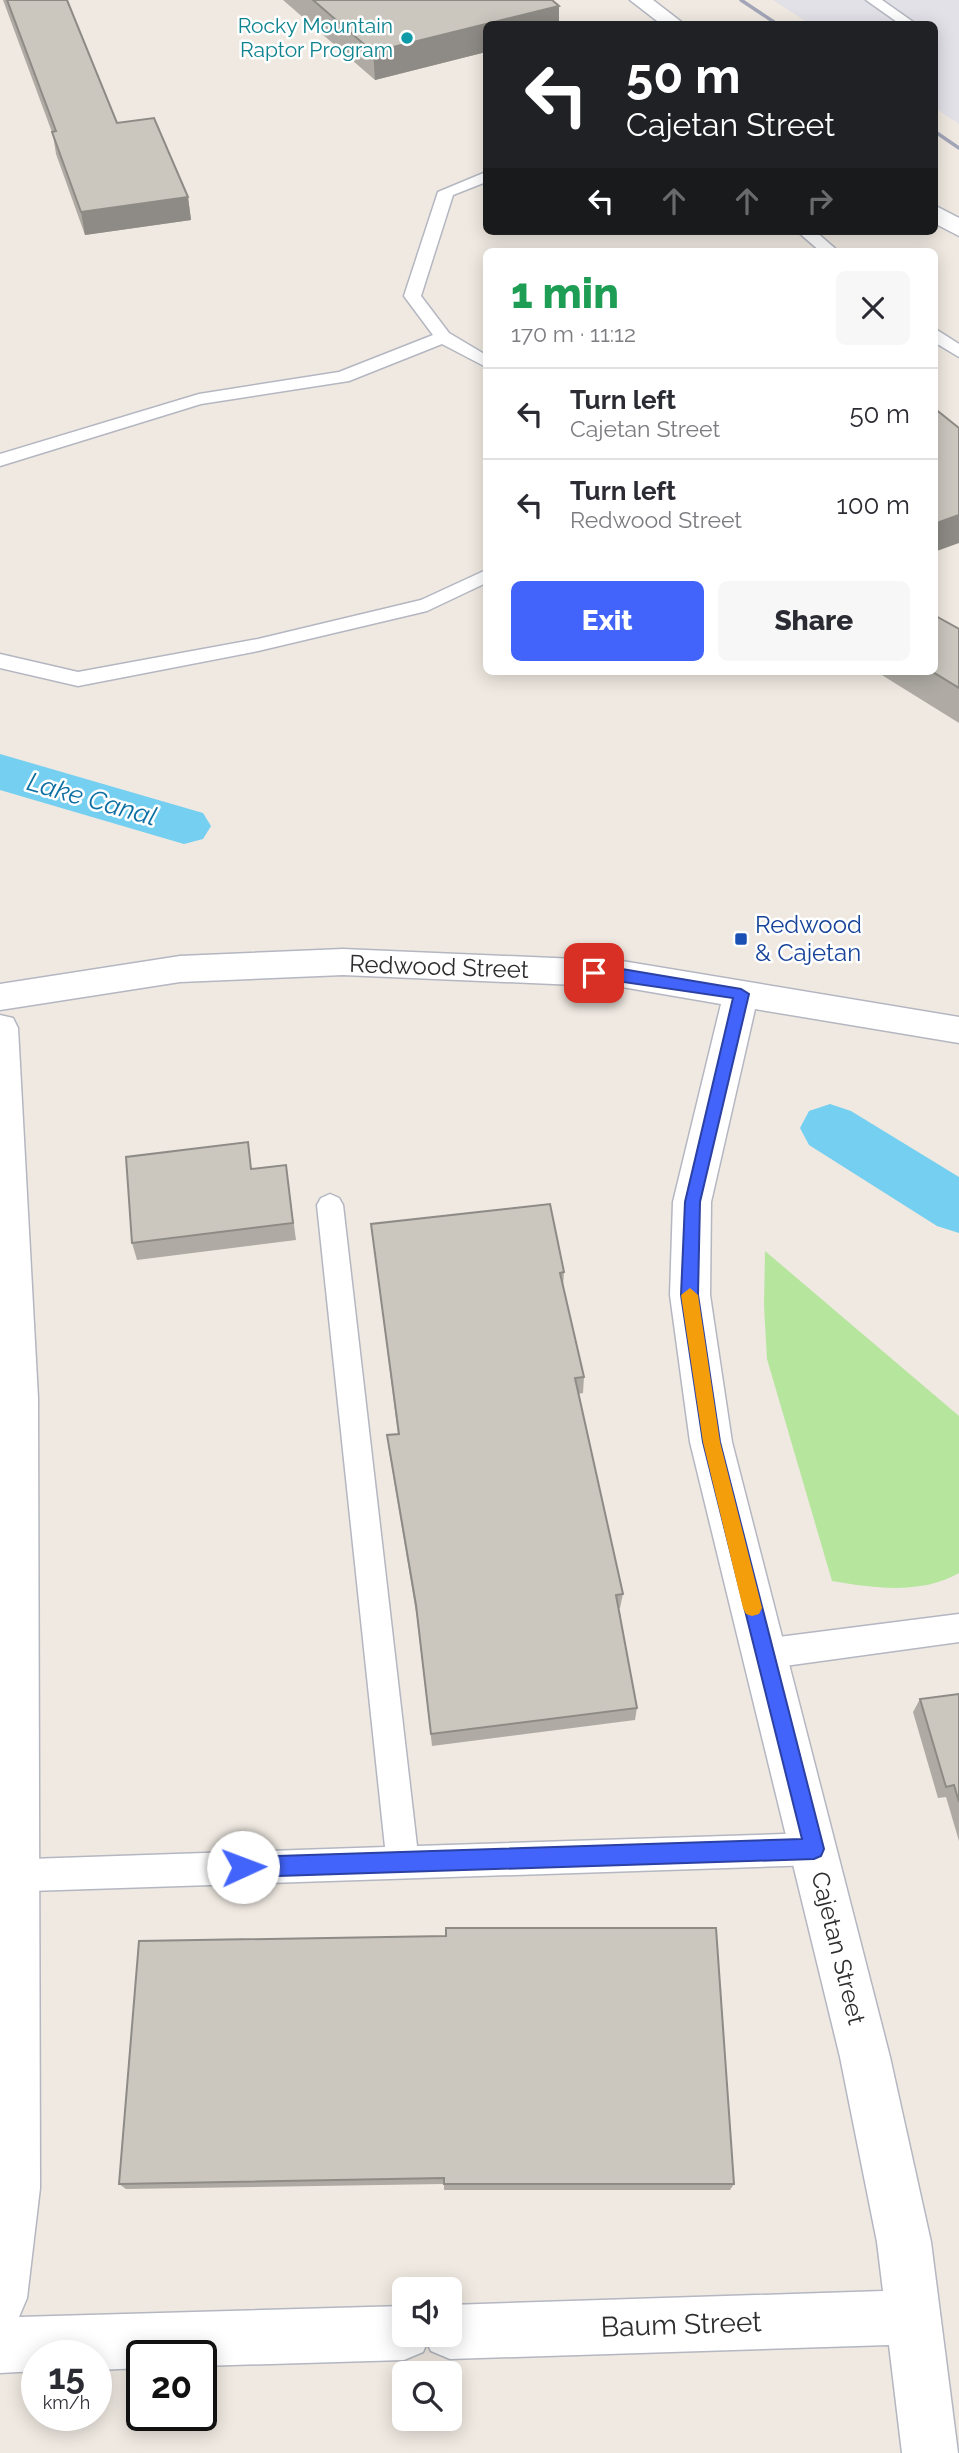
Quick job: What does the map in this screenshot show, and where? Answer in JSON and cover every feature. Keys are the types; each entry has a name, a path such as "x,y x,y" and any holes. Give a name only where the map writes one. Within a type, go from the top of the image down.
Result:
{"street":[{"path":"640,0 670,21"},
{"path":"938,215 959,229"},
{"name":"Redwood Street","path":"0,997 180,969 343,962 622,974 959,1030"},
{"name":"Cajetan Street","path":"741,994 692,1202 690,1295 711,1442 865,2057 904,2242 930,2453"},
{"path":"0,1028 17,1398 8,1876 14,2188 0,2298"},
{"name":"Baum Street","path":"462,2332 912,2317"},
{"path":"0,2345 392,2333"}],"lane":[{"path":"873,0 904,21"},
{"path":"483,178 446,192 412,296 443,337 483,360"},
{"path":"809,235 826,248"},
{"path":"938,336 959,352"},
{"path":"0,460 199,399 343,377 443,337"},
{"path":"0,661 78,679 258,645 427,605 483,577"},
{"path":"330,1205 403,1862"},
{"path":"763,1654 959,1628"},
{"path":"8,1876 814,1849"}],"shaded area":[{"path":"773,0 959,0 959,124 938,110 938,21 805,21"}],"green space":[{"path":"765,1251 959,1416 959,1573 929,1585 913,1587 864,1586 832,1581 767,1359"}],"building":[{"path":"7,0 67,0 117,123 154,118 188,197 81,212 52,132 56,131"},
{"path":"313,0 552,0 559,6 498,21 483,21 483,25 373,52"},
{"path":"938,411 959,428 959,515 938,523"},
{"path":"938,617 959,629 959,688 938,675"},
{"path":"248,1142 251,1169 286,1165 293,1223 132,1243 126,1157"},
{"path":"550,1204 564,1272 560,1273 584,1377 575,1378 623,1594 616,1595 637,1708 431,1734 416,1605 387,1435 399,1434 371,1224"},
{"path":"959,1694 959,1802 954,1785 946,1787 920,1699"},
{"path":"446,1928 716,1928 734,2184 444,2184 444,2178 119,2184 139,1941 446,1936"}],"waterway":[{"name":"Lake Canal","path":"0,772 184,826"},
{"name":"Lake Canal","path":"830,1128 959,1208"}],"railway":[{"path":"741,0 772,21"},
{"path":"938,134 959,148"}],"slow traffic":[{"path":"690,1295 711,1442 752,1608"}],"place":[{"name":"Rocky Mountain Raptor Program","path":"407,38"},
{"name":"Redwood & Cajetan","path":"741,939"}],"route":[{"path":"243,1867 814,1849 711,1442 690,1295 692,1202 741,994 622,974 594,973"}]}
